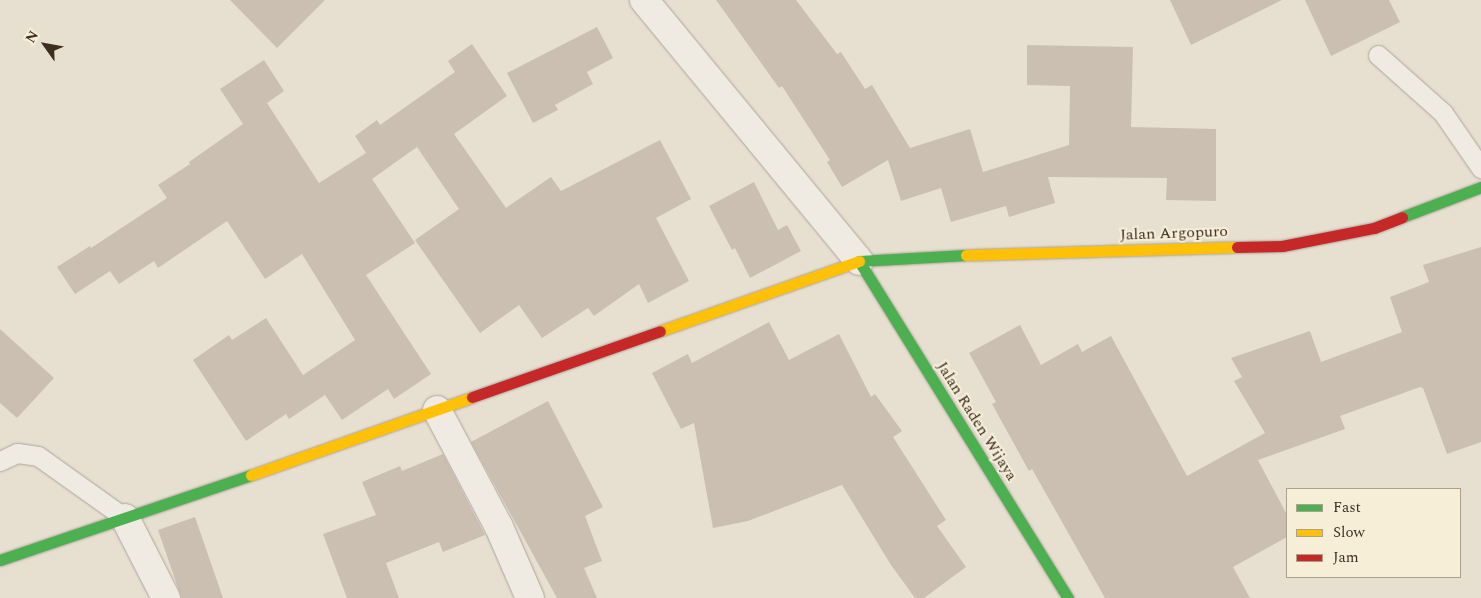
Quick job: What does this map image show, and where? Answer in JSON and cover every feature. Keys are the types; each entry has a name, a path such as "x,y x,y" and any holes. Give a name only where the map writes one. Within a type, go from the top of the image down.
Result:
{"main road":[{"name":"Jalan Argopuro","path":"0,560 437,410 858,261 952,255 1282,246 1374,228 1481,187"},
{"name":"Jalan Raden Wijaya","path":"858,261 1068,598"}],"street":[{"path":"644,0 858,261"},
{"path":"437,410 499,526 530,598"},
{"path":"125,518 166,598"}],"lane":[{"path":"1378,55 1443,113 1481,168"},
{"path":"0,461 16,453 38,456 125,518"}],"building":[{"path":"230,0 325,0 277,48"},
{"path":"716,0 796,0 837,54 841,52 865,89 872,85 910,148 970,129 983,172 1069,145 1070,86 1027,85 1027,45 1133,47 1131,127 1216,129 1216,201 1166,200 1167,178 1048,177 1055,203 1009,217 1006,206 951,222 941,188 901,201 888,160 842,187 827,162 830,160 782,86 779,88"},
{"path":"1170,0 1282,0 1191,45"},
{"path":"1305,0 1389,0 1400,22 1331,56"},
{"path":"597,27 613,58 587,72 593,84 555,105 558,110 533,123 507,73"},
{"path":"472,44 507,96 454,134 506,208 551,177 561,191 660,140 691,199 656,218 689,281 648,303 639,284 594,316 588,308 542,338 519,305 480,333 415,240 459,209 417,147 372,179 415,243 366,275 431,374 394,399 388,389 342,420 325,395 289,419 286,414 246,441 193,360 229,335 232,340 266,318 303,375 355,340 302,254 265,279 227,221 158,268 154,261 119,284 110,271 75,294 57,267 90,246 91,248 167,198 158,185 190,164 189,162 243,124 220,89 264,60 284,91 267,103 319,183 366,153 355,136 377,120 380,125 455,72 448,61"},
{"path":"754,182 778,230 787,225 801,251 750,278 735,248 732,250 709,206"},
{"path":"1481,247 1481,442 1447,454 1423,388 1420,387 1340,416 1345,429 1258,460 1286,513 1286,538 1233,567 1250,598 1105,598 1032,469 1029,471 992,404 996,402 969,353 1020,325 1041,365 1078,344 1082,352 1111,336 1187,476 1265,433 1234,381 1242,377 1231,358 1310,331 1321,362 1402,332 1390,297 1429,282 1423,265"},
{"path":"769,322 789,360 839,334 871,397 875,394 902,431 893,437 946,520 937,526 966,567 924,598 915,598 891,565 842,485 748,521 713,528 694,423 681,429 652,373 688,354 692,363"},
{"path":"0,329 54,378 17,418 0,403"},
{"path":"548,401 603,507 585,516 602,561 584,568 597,598 557,598 471,442"},
{"path":"443,454 485,535 443,552 439,542 386,563 399,598 347,598 323,534 376,515 362,482 400,466 402,471"},
{"path":"195,517 223,598 182,598 177,585 158,530"}],"traffic: fast":[{"path":"1402,217 1481,187"},
{"path":"966,255 859,261 1068,598"},
{"path":"0,560 251,475"}],"traffic: slow":[{"path":"966,255 1237,247"},
{"path":"660,331 859,261"},
{"path":"251,475 472,397"}],"traffic: jam":[{"path":"1237,247 1282,246 1374,228 1402,217"},
{"path":"472,397 660,331"}]}
